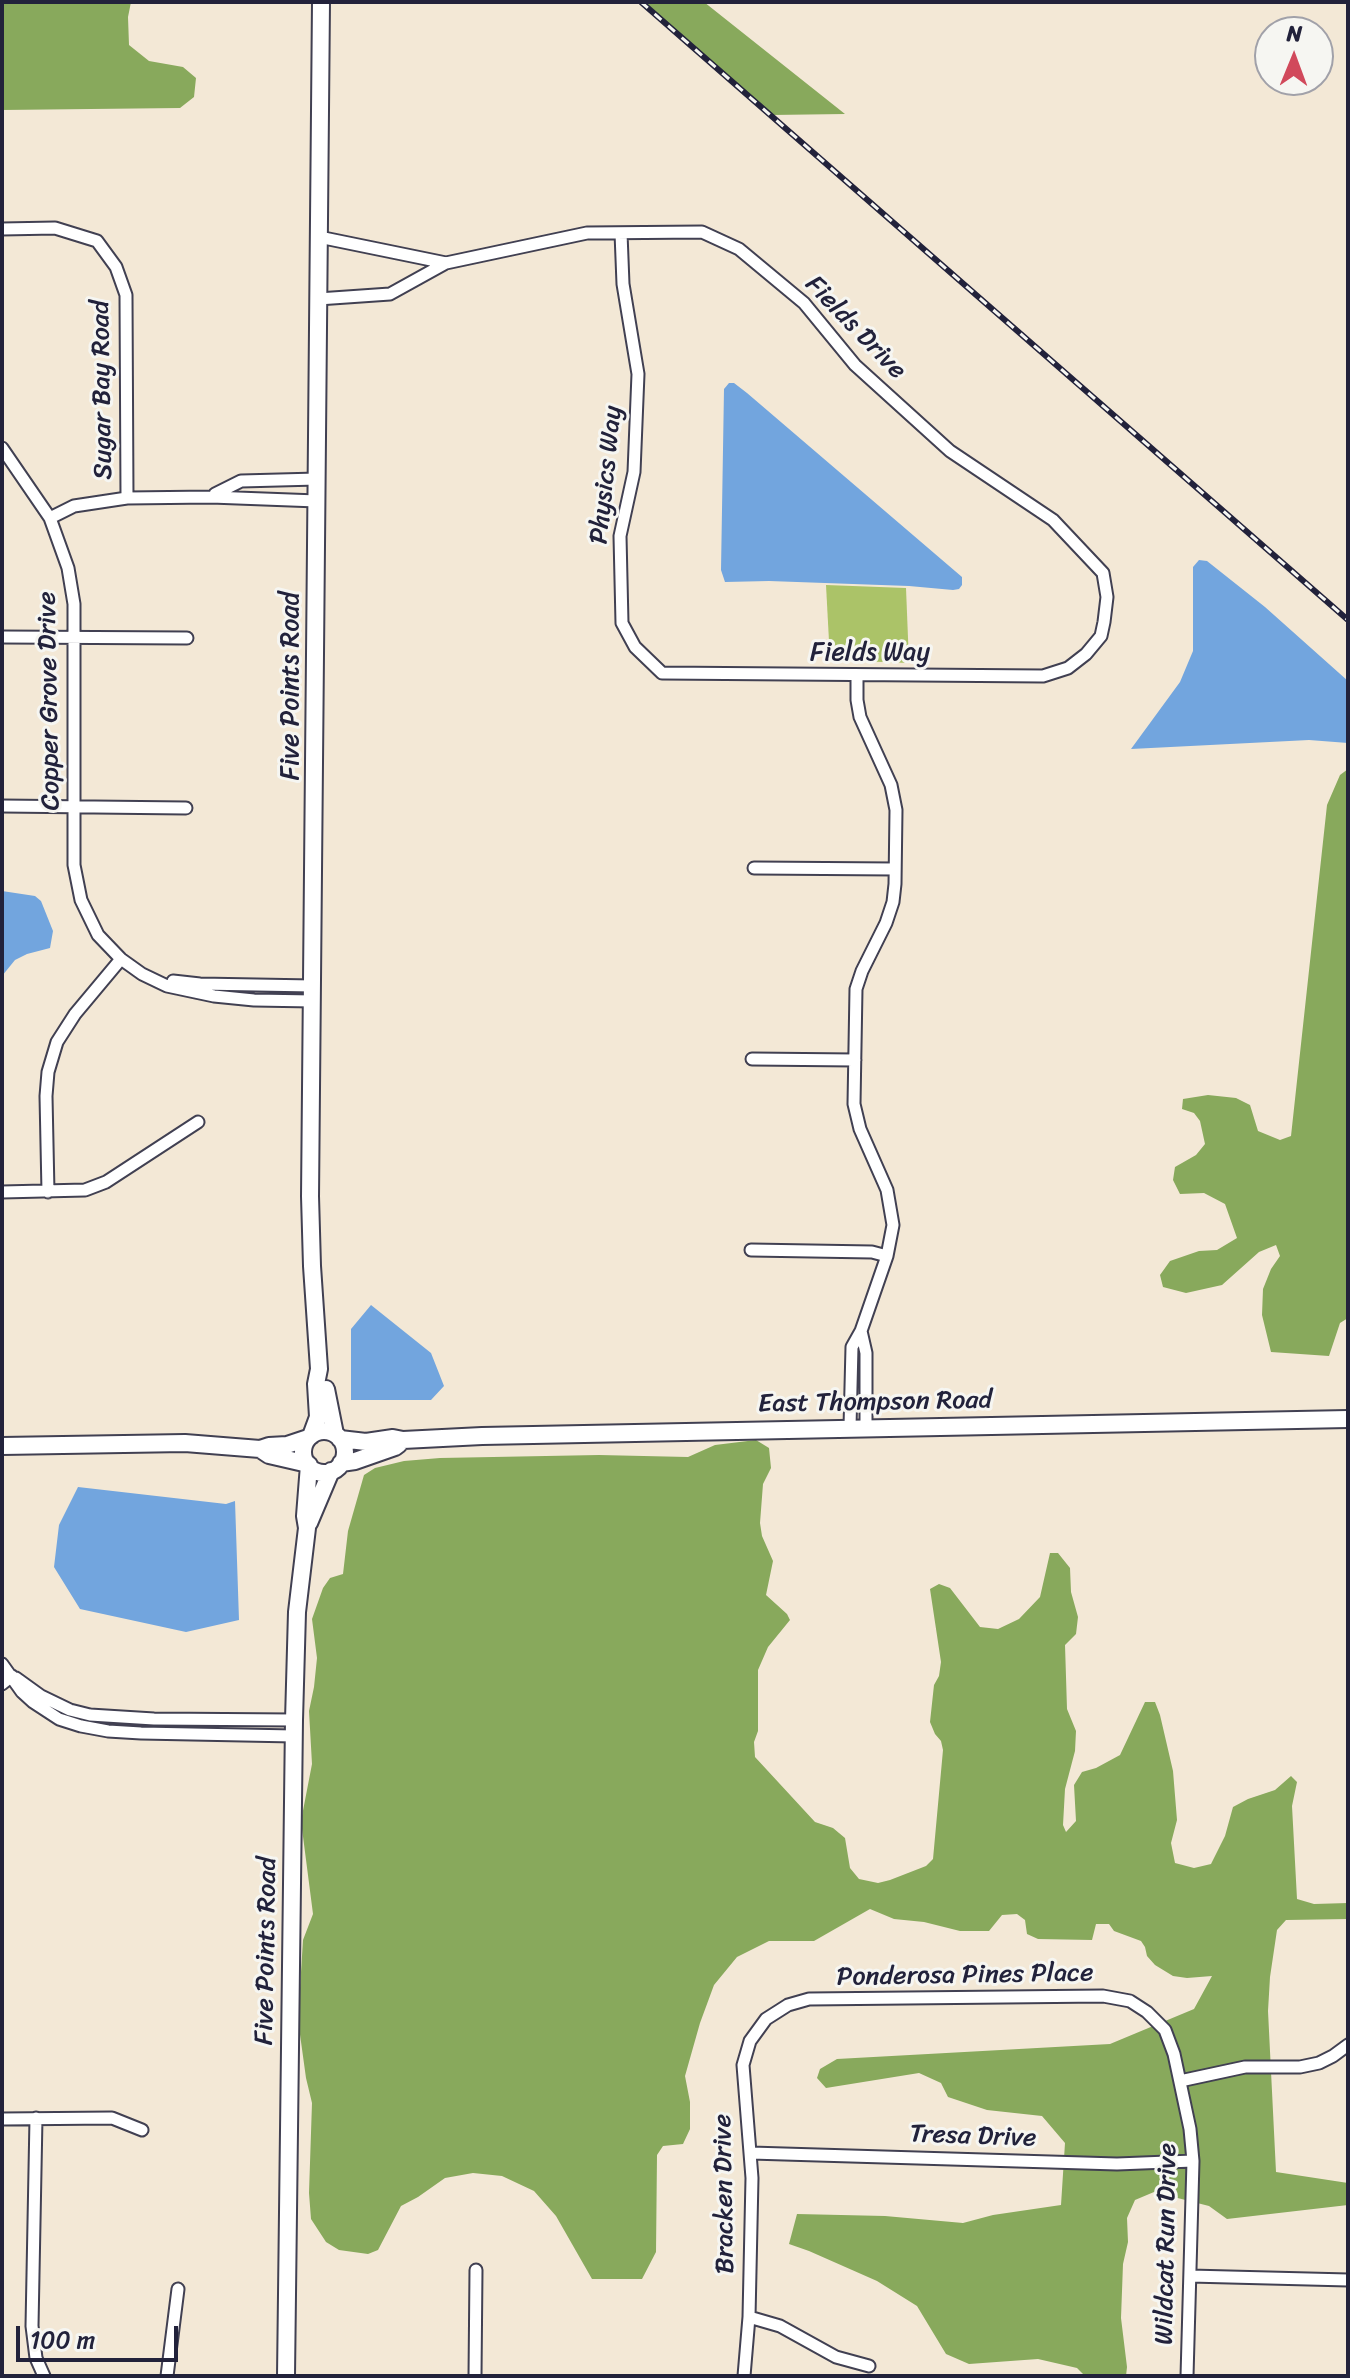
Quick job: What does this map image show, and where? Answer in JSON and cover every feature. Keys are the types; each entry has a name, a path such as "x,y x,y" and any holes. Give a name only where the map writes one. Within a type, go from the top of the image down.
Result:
{"street":[{"name":"Five Points Road","path":"310,1437 318,1417 316,1384 319,1369 310,1196 321,2"},
{"name":"Sugar Bay Road","path":"2,229 55,228 97,241 116,267 126,295 127,498"},
{"name":"Fields Drive","path":"318,299 390,294 446,263 587,233 702,232 739,249 804,303 855,365 950,451 1053,520 1103,573 1107,597 1104,622 1101,636 1086,654"},
{"name":"Physics Way","path":"621,233 623,284 638,374 634,472 620,536 622,623 635,647 652,663"},
{"name":"Fields Drive","path":"319,237 446,263"},
{"name":"Copper Grove Drive","path":"2,449 50,518 68,568 75,638 74,865 81,900 98,935 121,959 174,981 313,993"},
{"path":"211,497 241,481 317,479"},
{"path":"50,518 74,506 127,498 317,501"},
{"path":"2,637 187,638"},
{"name":"Fields Way","path":"652,663 662,673 1043,676 1068,668 1086,654"},
{"path":"857,675 860,717 894,797 895,869 895,892 890,911 856,989 854,1104 858,1124 891,1200 892,1231 887,1256 861,1331 852,1347 858,1427"},
{"path":"2,806 186,808"},
{"path":"754,868 895,869"},
{"path":"48,1192 46,1096 48,1072 57,1042 75,1014 121,959"},
{"path":"752,1059 855,1060"},
{"path":"2,1192 85,1190 106,1182 198,1122"},
{"path":"751,1250 863,1251 887,1256"},
{"name":"Five Points Road","path":"319,1369 338,1436"},
{"name":"East Thompson Road","path":"338,1436 366,1442 393,1438 858,1427 1348,1419"},
{"path":"2,1446 185,1443 260,1449 287,1445 323,1431 338,1436 345,1451 336,1467 316,1471 308,1465 269,1455 260,1449"},
{"path":"308,1465 303,1448 310,1437"},
{"name":"East Thompson Road","path":"336,1467 395,1447 403,1440"},
{"name":"Five Points Road","path":"286,2376 294,1728 297,1612 307,1528 308,1465"},
{"name":"Five Points Road","path":"307,1528 336,1467"},
{"path":"2,1664 33,1702 59,1719 81,1726 108,1731 206,1734 294,1728"},
{"path":"12,1676 41,1696 70,1710 90,1715 294,1728"},
{"path":"2,1684 12,1676"},
{"path":"206,1720 206,1734"},
{"name":"Ponderosa Pines Place","path":"768,2018 788,2005 809,1999 1103,1996 1130,2001 1159,2022"},
{"name":"Bracken Drive","path":"744,2376 749,2317 751,2153 743,2065 750,2041 768,2018"},
{"name":"Wildcat Run Drive","path":"1159,2022 1173,2049 1190,2129 1193,2161 1187,2376"},
{"path":"1180,2081 1245,2067 1300,2067 1319,2063 1348,2045"},
{"path":"36,2118 32,2326 36,2358 44,2376"},
{"path":"2,2119 112,2118 142,2130"},
{"name":"Tresa Drive","path":"751,2153 1117,2164 1193,2161"},
{"path":"475,2376 476,2270"},
{"path":"1190,2276 1348,2280"},
{"path":"167,2376 178,2289"},
{"path":"749,2317 780,2326 836,2357 869,2366"}],"green space":[{"path":"2,2 131,2 129,45 149,61 183,67 196,78 194,97 180,108 2,110"},
{"path":"641,2 704,2 845,114 771,115"},
{"path":"826,585 906,588 909,663 830,660"},
{"path":"1348,769 1348,1318 1340,1323 1329,1356 1271,1352 1262,1315 1263,1289 1280,1256 1276,1245 1259,1252 1222,1285 1186,1293 1163,1287 1160,1275 1170,1261 1199,1251 1217,1250 1237,1238 1225,1204 1204,1193 1180,1194 1173,1180 1175,1167 1196,1155 1205,1144 1200,1121 1194,1113 1182,1109 1183,1099 1208,1095 1236,1098 1250,1105 1258,1131 1280,1140 1291,1136 1327,805 1340,775"},
{"path":"756,1440 769,1448 771,1468 763,1484 760,1523 773,1561 766,1595 790,1620 768,1647 758,1670 755,1757 815,1822 833,1828 845,1838 850,1868 859,1879 878,1883 890,1880 926,1866 933,1859 943,1750 930,1722 934,1685 941,1662 930,1589 939,1584 950,1588 980,1627 998,1629 1019,1619 1040,1597 1050,1553 1058,1553 1070,1568 1071,1592 1078,1617 1076,1634 1065,1645 1067,1709 1076,1731 1075,1751 1065,1789 1063,1825 1066,1832 1076,1821 1074,1785 1082,1772 1120,1755 1145,1702 1155,1702 1173,1771 1177,1820 1171,1843 1175,1863 1194,1868 1211,1864 1225,1836 1233,1807 1275,1790 1291,1776 1297,1782 1292,1806 1297,1899 1314,1904 1348,1903 1348,1919 1286,1920 1277,1930 1268,2011 1276,2172 1348,2183 1348,2205 1227,2219 1209,2206 1154,2192 1135,2200 1127,2218 1128,2242 1123,2264 1121,2318 1126,2376 1085,2376 1077,2368 1038,2359 969,2364 946,2354 917,2306 877,2281 789,2244 797,2214 885,2216 963,2223 993,2215 1061,2205 1065,2143 1042,2116 987,2110 948,2097 941,2083 919,2073 826,2088 817,2078 820,2069 837,2059 1110,2044 1194,2009 1212,1976 1173,1976 1155,1965 1141,1941 1114,1931 1109,1924 1096,1924 1092,1940 1038,1939 1027,1934 1025,1920 1017,1914 1002,1915 989,1931 960,1931 924,1922 894,1919 870,1909 814,1941 769,1941 737,1957 714,1985 685,2076 690,2102 690,2129 683,2144 663,2146 657,2155 656,2252 642,2279 592,2279 556,2216 534,2191 502,2176 473,2173 445,2178 401,2206 378,2250 368,2254 339,2250 326,2242 311,2219 312,2103 298,2020 303,1940 313,1914 301,1821 312,1764 309,1711 317,1658 312,1619 323,1588 330,1578 343,1574 348,1531 364,1475 375,1468 404,1461 440,1458 688,1457 715,1445"}],"water":[{"path":"729,383 734,383 747,393 962,577 959,589 725,582 721,570 724,389"},
{"path":"1199,560 1207,561 1265,607 1348,681 1348,743 1309,740 1131,749 1180,682 1193,651 1193,567"},
{"path":"2,891 35,896 41,901 53,931 50,948 15,960 2,976"},
{"path":"371,1305 431,1353 444,1386 431,1400 351,1400 351,1329"},
{"path":"78,1487 226,1504 235,1501 239,1620 186,1632 80,1609 54,1567 59,1525"}],"railway":[{"path":"641,2 1348,620"}]}
